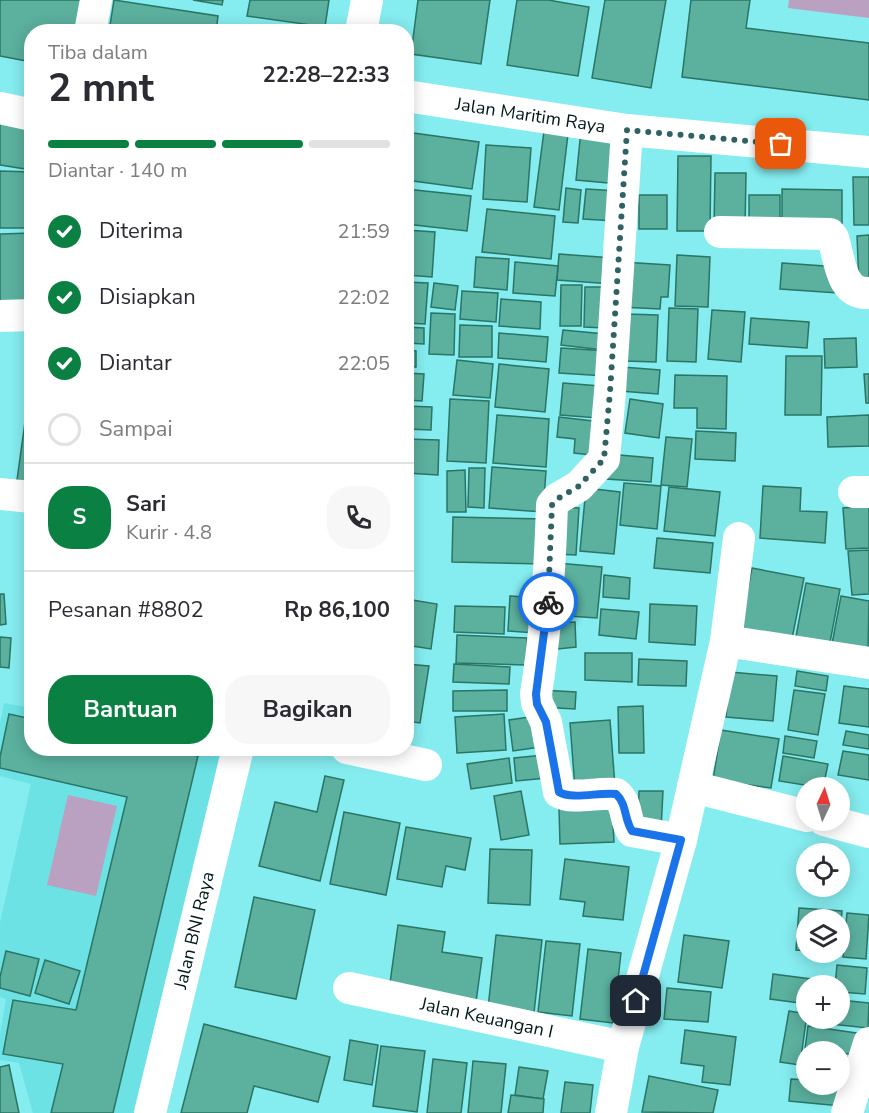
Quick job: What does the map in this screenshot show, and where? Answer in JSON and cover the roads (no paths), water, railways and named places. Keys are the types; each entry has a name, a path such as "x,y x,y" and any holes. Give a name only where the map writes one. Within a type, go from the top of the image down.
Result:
{"street":[{"path":"92,24 96,0"},
{"path":"362,24 367,0"},
{"name":"Jalan Maritim Raya","path":"414,97 627,130 869,152"},
{"path":"0,108 24,113"},
{"path":"627,130 604,459 579,486 557,499 552,505 548,599 536,694 537,704 546,722 559,792 567,796 612,793 619,796 623,802 626,809 626,821 632,831 681,840"},
{"path":"720,232 830,234 848,285 860,294 869,293"},
{"path":"0,316 24,315"},
{"path":"0,494 24,496"},
{"path":"610,1113 623,1047 681,840 693,787 726,641 740,538"},
{"path":"726,641 869,663"},
{"name":"Jalan BNI Raya","path":"150,1113 236,756"},
{"path":"385,756 426,765"},
{"path":"693,787 796,813"},
{"path":"850,827 869,832"},
{"name":"Jalan Keuangan I","path":"349,988 623,1047"},
{"path":"847,1113 869,1043"}]}
